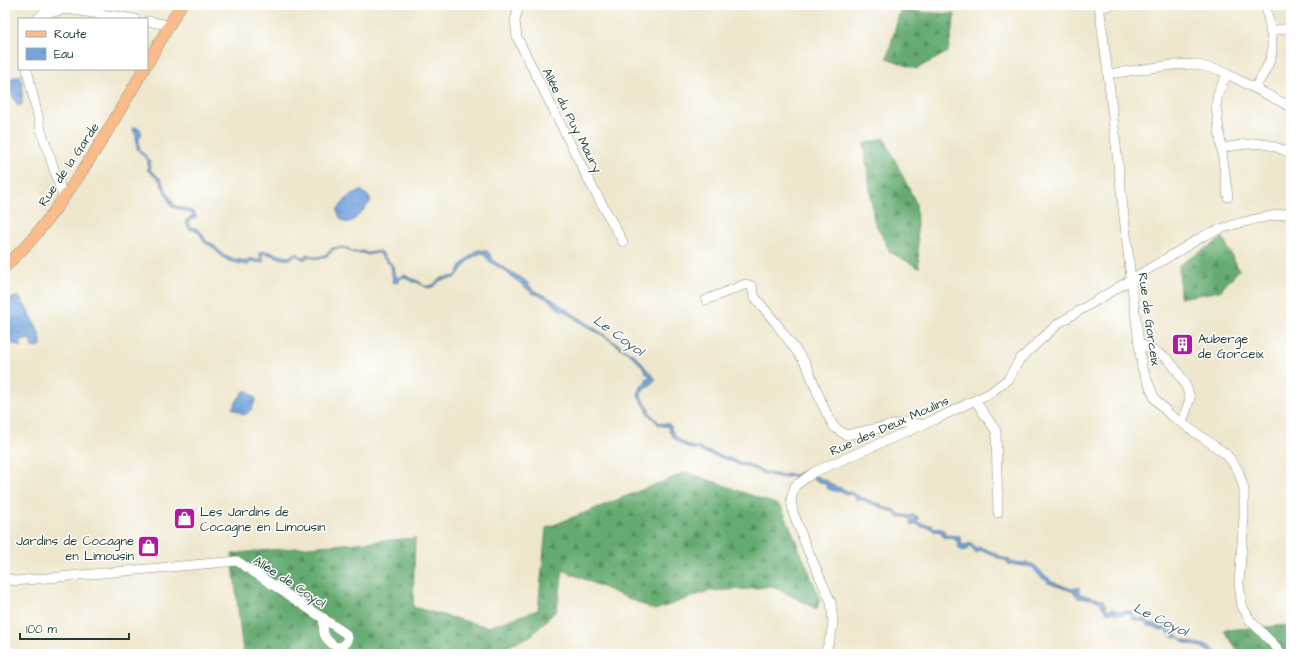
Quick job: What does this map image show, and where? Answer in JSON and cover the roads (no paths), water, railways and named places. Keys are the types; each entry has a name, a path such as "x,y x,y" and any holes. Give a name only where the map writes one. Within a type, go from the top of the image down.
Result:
{"main road":[{"path":"148,62 181,5"},
{"name":"Rue de la Garde","path":"5,267 32,240 64,199 81,174 143,70"}],"street":[{"name":"Allée du Puy Maury","path":"519,5 515,21 517,38 589,181 623,242"},
{"path":"1099,7 1112,5"},
{"path":"1255,88 1269,62 1272,52 1266,5"},
{"name":"Rue de Gorceix","path":"1099,7 1142,368 1155,399 1169,414 1226,454 1238,470 1244,489 1244,517 1239,583 1242,606 1250,620 1278,649 1280,654"},
{"path":"38,18 43,14 66,9 128,18"},
{"path":"148,21 169,26"},
{"path":"1270,32 1291,28"},
{"path":"1108,74 1173,65 1193,64 1213,68 1227,74 1291,107"},
{"path":"27,70 41,130 64,199"},
{"path":"1227,74 1218,93 1216,107 1228,197"},
{"path":"1222,148 1255,143 1271,145 1291,154"},
{"name":"Rue des Deux Moulins","path":"825,654 832,635 833,622 831,602 806,546 793,512 791,499 795,486 814,472 924,425 990,393 1008,379 1020,359 1059,323 1205,235 1224,227 1264,216 1291,214"},
{"path":"706,300 746,284 752,286 754,296 806,364 823,406 834,427 846,435 907,422 924,425"},
{"path":"1139,343 1168,359 1186,386 1190,398 1182,423"},
{"path":"975,400 996,431 998,513"},
{"name":"Allée de Coyol","path":"5,577 14,581 238,562 324,618"}],"water":[{"path":"20,77 22,82 22,104 18,106 12,93 11,83 12,79"},
{"path":"135,127 140,129 140,150 150,160 150,170 160,178 174,205 192,211 196,215 196,218 188,221 188,223 191,227 196,228 201,232 206,241 213,244 223,255 230,258 247,261 249,258 261,261 259,252 263,251 289,257 297,253 302,257 305,257 306,254 315,257 324,255 332,248 338,247 344,247 353,252 363,251 367,253 379,251 383,253 393,265 394,273 398,278 404,275 420,282 424,286 416,282 412,282 405,277 401,278 397,283 393,282 391,266 378,253 367,255 362,253 353,253 344,248 333,249 328,255 322,258 307,256 306,259 302,259 296,255 287,260 269,254 261,254 264,261 262,263 250,261 249,265 247,265 229,261 204,242 200,234 195,230 190,230 186,224 186,220 193,215 191,213 172,207 159,180 148,171 148,161 137,149 136,135 133,128"},
{"path":"361,190 369,197 371,201 354,220 344,222 340,218 337,210 350,195"},
{"path":"475,251 487,251 495,262 526,281 533,290 550,298 637,357 656,379 641,393 641,397 650,413 660,423 669,424 676,437 683,442 690,446 747,464 765,472 795,475 805,471 806,472 795,479 791,476 783,478 764,474 746,466 692,449 676,440 669,431 669,427 659,425 648,414 639,398 638,394 641,387 647,378 650,377 631,355 599,333 590,329 559,309 547,299 532,293 505,271 489,261 483,253 470,259 455,278 441,280 433,287 428,288 424,286 434,284 441,278 456,276 462,264"},
{"path":"19,297 23,302 37,329 41,340 41,345 37,348 32,347 30,339 20,341 21,347 5,340 5,300"},
{"path":"247,390 256,399 250,410 244,415 232,408 243,392"},
{"path":"813,475 827,481 837,488 838,487 875,503 881,504 883,507 895,510 899,514 910,516 912,514 917,516 919,518 917,521 922,524 932,525 935,528 942,529 946,532 945,535 960,536 961,543 965,545 972,543 977,548 979,547 993,552 1003,558 1009,559 1011,562 1032,564 1049,578 1050,581 1072,589 1079,587 1080,594 1103,600 1107,609 1109,610 1112,609 1122,612 1123,610 1133,612 1134,617 1139,619 1144,618 1149,623 1156,624 1161,628 1165,627 1186,641 1209,646 1218,654 1213,654 1201,647 1185,643 1177,637 1173,637 1165,630 1148,626 1143,621 1132,619 1131,614 1124,613 1124,615 1112,612 1108,613 1104,610 1100,602 1092,599 1078,598 1074,593 1077,592 1077,590 1074,592 1048,583 1047,580 1042,578 1033,567 1008,564 1007,561 995,557 992,554 979,550 977,553 971,546 962,551 959,548 957,541 952,538 943,537 941,532 933,531 931,528 921,527 917,524 911,526 910,522 916,518 913,517 910,519 898,517 893,512 879,506 862,500 857,500 851,494 849,495 828,489 825,484 815,480 812,476"}],"waterway":[{"name":"Le Coyol","path":"5,80 22,75"},
{"name":"Le Coyol","path":"793,476 803,476"},
{"name":"Le Coyol","path":"1031,565 1042,578 1049,582"}],"place":[{"name":"Auberge de Gorceix","path":"1182,345"},
{"name":"Les Jardins de Cocagne en Limousin","path":"185,518"},
{"name":"Jardins de Cocagne en Limousin","path":"149,547"}]}
